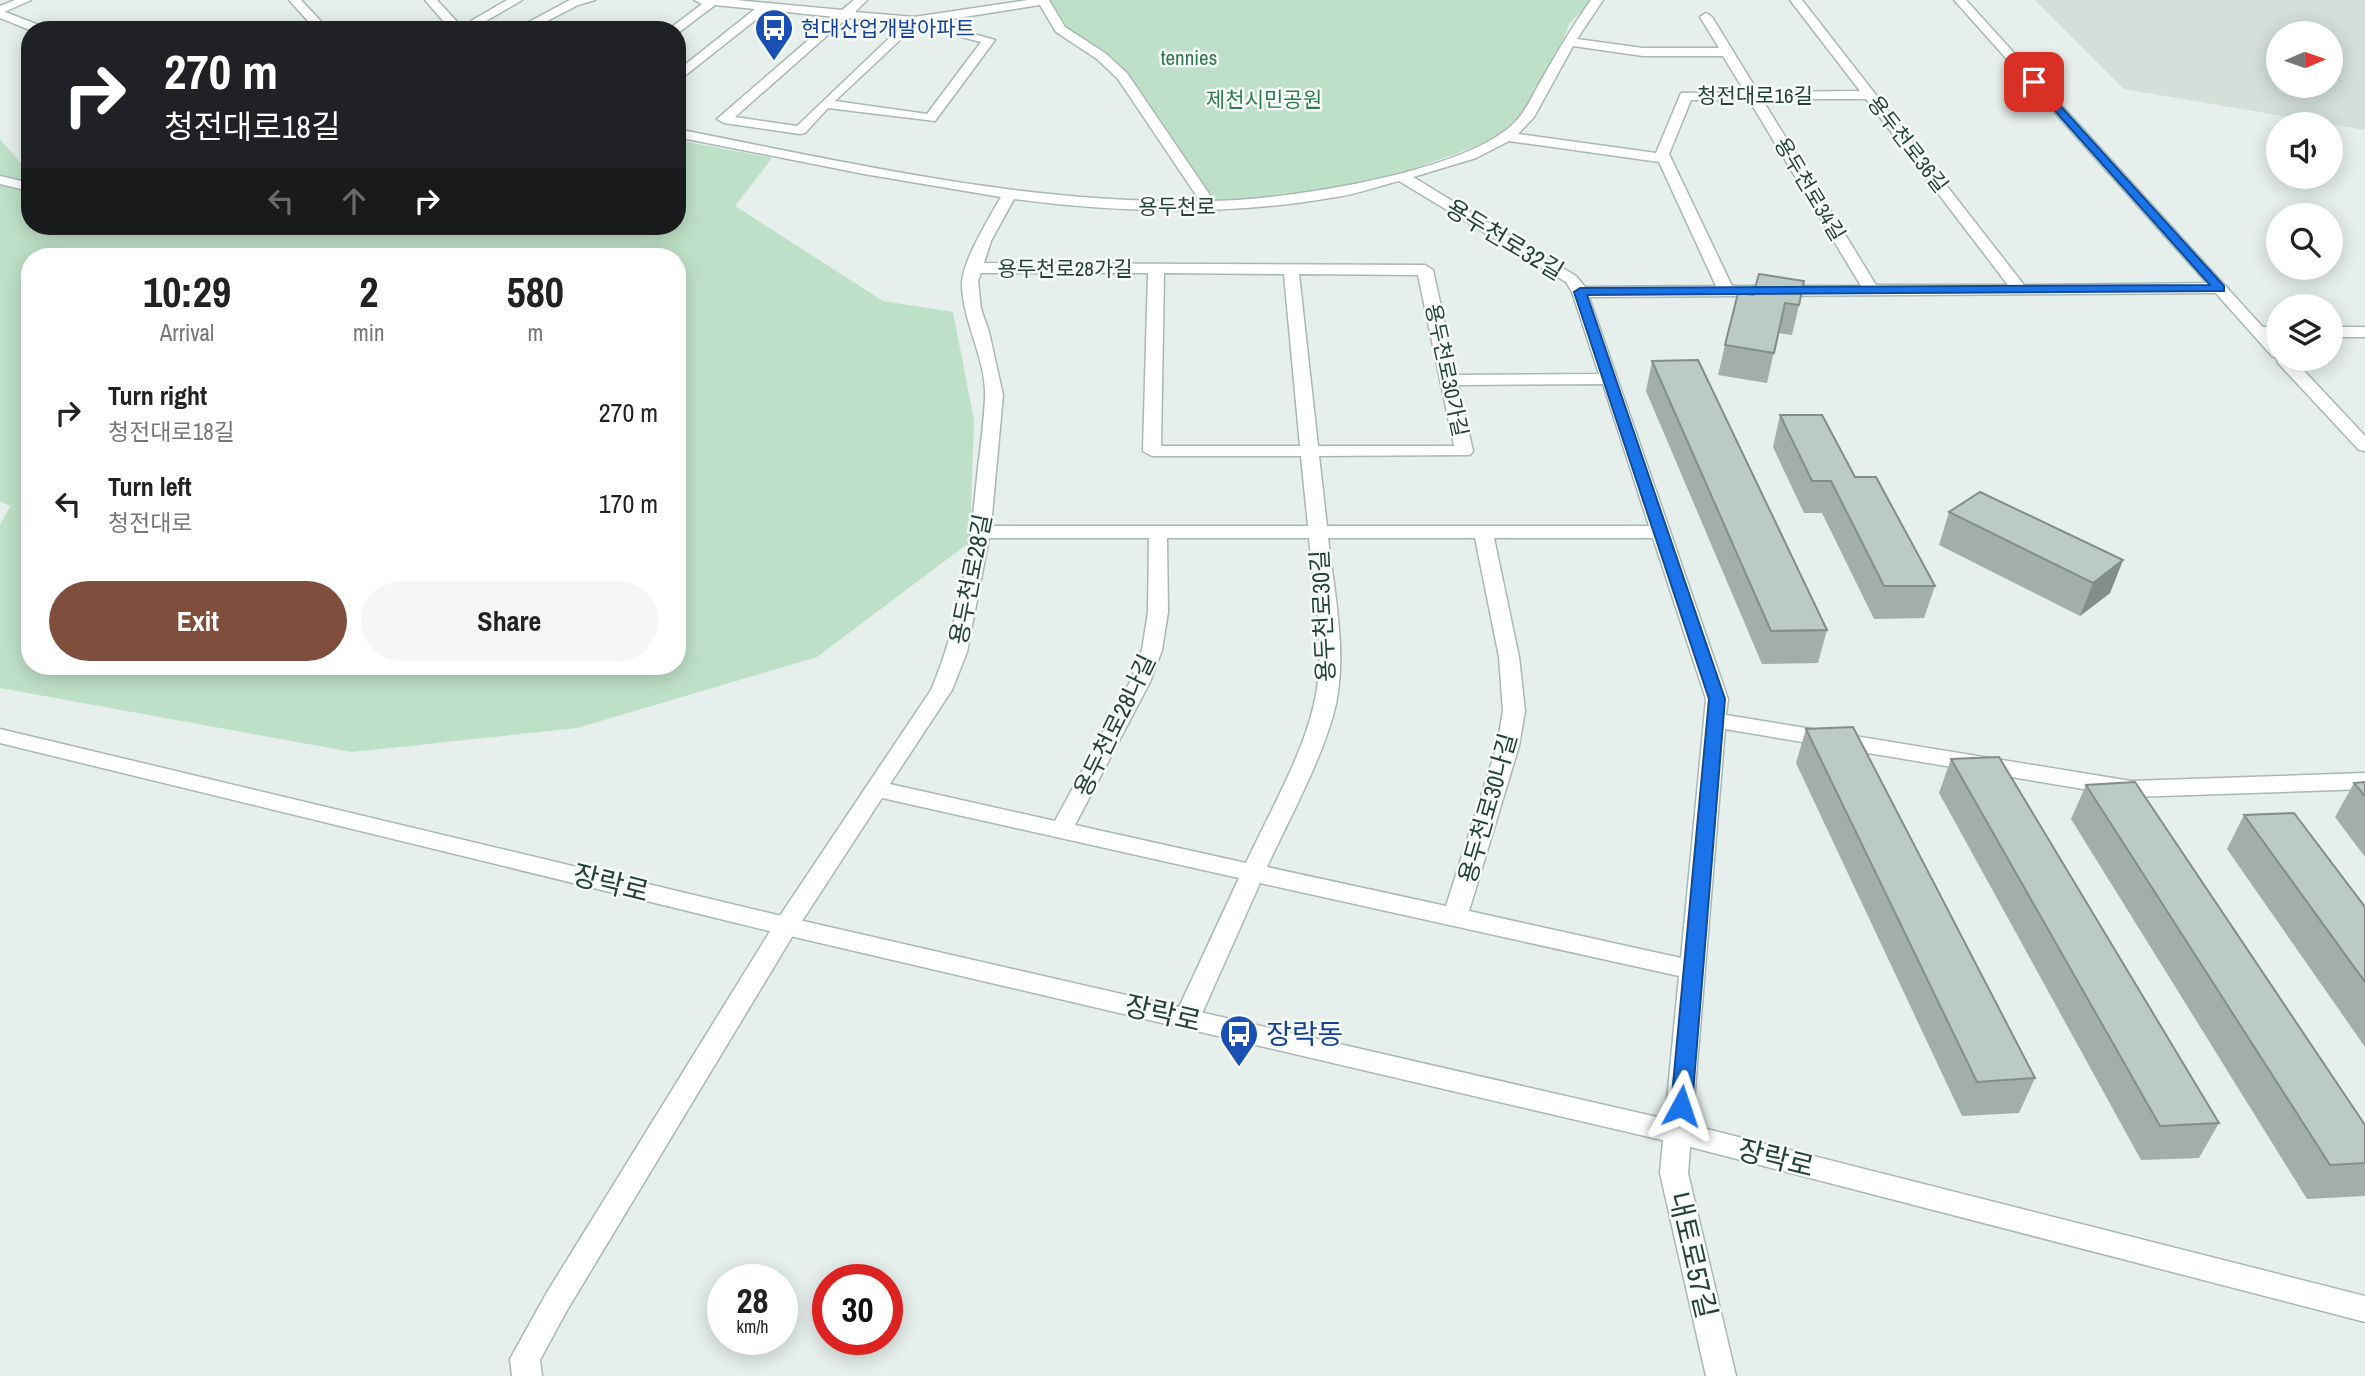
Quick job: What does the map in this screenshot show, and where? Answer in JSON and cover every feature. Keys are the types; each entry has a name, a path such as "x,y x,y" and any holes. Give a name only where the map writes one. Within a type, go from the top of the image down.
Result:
{"street":[{"path":"0,12 26,0"},
{"path":"295,0 315,21"},
{"path":"431,0 450,21"},
{"path":"477,21 516,0"},
{"path":"536,21 570,1 589,0"},
{"path":"684,21 709,0 914,21 989,40 930,118 825,104"},
{"path":"861,0 724,119 800,130 914,21 1043,1 1060,29 1101,56 1123,76 1210,206"},
{"name":"용두천로","path":"686,135 1009,195 1098,204 1210,206 1297,200 1404,177 1486,149 1508,136 1527,117 1597,0"},
{"name":"용두천로36길","path":"1796,0 2019,289"},
{"path":"1960,0 2266,340"},
{"path":"686,71 766,6"},
{"path":"0,12 21,21"},
{"name":"용두천로34길","path":"1706,17 1871,290"},
{"path":"1570,42 1643,52 1728,52"},
{"name":"청전대로16길","path":"1663,158 1686,96 1870,95"},
{"path":"1508,136 1663,158 1726,291"},
{"name":"용두천로32길","path":"1404,177 1571,279 1580,292 1717,699 1679,1133"},
{"path":"0,180 21,185"},
{"name":"용두천로28길","path":"527,1376 525,1359 556,1303 786,926 941,690 957,652 981,532 994,396 987,354 969,290 984,241 1009,195"},
{"name":"용두천로28가길","path":"974,268 1291,269"},
{"name":"용두천로28가길","path":"1156,269 1152,451 1309,451"},
{"name":"용두천로30가길","path":"1291,269 1425,270 1464,451 1309,451"},
{"name":"용두천로30길","path":"1187,1018 1251,872 1312,743 1325,704 1329,669 1328,631 1291,269"},
{"path":"1580,292 2220,288"},
{"path":"2343,332 2365,331"},
{"path":"2259,332 2266,332"},
{"path":"2295,371 2365,446"},
{"path":"1449,380 1609,379"},
{"path":"981,532 1661,533"},
{"name":"용두천로28나길","path":"1061,830 1140,682 1152,650 1158,611 1158,533"},
{"name":"용두천로30나길","path":"1455,917 1508,746 1514,711 1509,657 1484,533"},
{"path":"1715,720 2131,789 2365,781"},
{"name":"장락로","path":"0,736 786,926 1679,1133 2365,1309"},
{"path":"876,789 1693,970"},
{"name":"내토로57길","path":"1679,1133 1674,1173 1721,1376"}],"shaded area":[{"path":"2035,0 2365,0 2365,130 2343,126 2343,112 2266,113 2124,89"}],"green space":[{"name":"제천시민공원","path":"1043,0 1592,0 1569,24 1561,46 1520,115 1494,140 1396,175 1307,193 1213,202 1158,118 1123,76 1060,29"},
{"path":"0,139 21,164 21,235 686,235 686,142 772,158 735,206 883,301 953,312 974,420 970,542 817,657 577,728 352,752 0,688 0,525 10,506 0,501"}],"building":[{"path":"1759,274 1804,281 1799,305 1785,303 1774,353 1725,345 1738,293 1753,295"},
{"path":"1698,360 1827,630 1771,631 1652,361"},
{"path":"1780,415 1822,415 1855,477 1876,477 1935,586 1884,586 1831,481 1812,481"},
{"path":"1980,492 2123,560 2093,583 1949,512"},
{"path":"1853,727 2035,1078 1977,1082 1806,729"},
{"path":"1999,757 2219,1123 2160,1126 1951,759"},
{"path":"2135,782 2365,1125 2365,1163 2330,1165 2086,785"},
{"path":"2365,782 2365,796 2354,783"},
{"path":"2294,813 2365,907 2365,982 2244,815"}],"place":[{"name":"현대산업개발아파트","path":"774,62"},
{"name":"장락동","path":"1239,1068"}],"route":[{"path":"1681,1106 1717,699 1580,292 2220,288 2034,82"}],"park label":[{"name":"tennies","path":"1189,57"}]}
